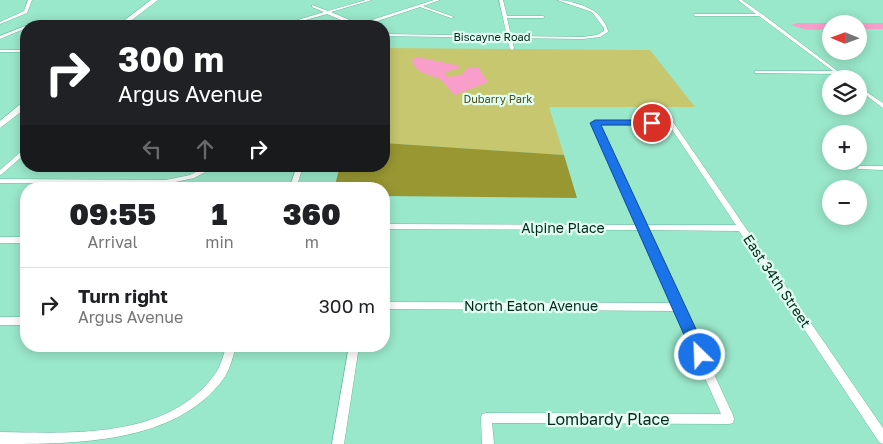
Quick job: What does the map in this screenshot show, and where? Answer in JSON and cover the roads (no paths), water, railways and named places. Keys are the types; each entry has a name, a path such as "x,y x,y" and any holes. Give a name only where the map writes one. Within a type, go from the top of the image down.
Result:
{"main road":[{"path":"128,20 155,0"},
{"path":"136,20 162,0"},
{"path":"0,116 20,101"},
{"path":"0,124 20,109"}],"street":[{"path":"0,23 26,12 29,9 30,0"},
{"path":"301,20 370,0"},
{"path":"377,20 438,0"},
{"path":"500,0 512,49"},
{"name":"Biscayne Road","path":"390,36 585,38 601,35 606,28 596,12 559,0"},
{"path":"740,0 835,70"},
{"path":"313,6 346,20"},
{"path":"420,6 452,17"},
{"path":"695,15 761,16"},
{"path":"504,17 543,17"},
{"path":"0,23 20,26"},
{"path":"0,38 20,30"},
{"path":"0,51 20,51"},
{"path":"757,72 822,73"},
{"path":"867,94 883,106"},
{"name":"East 34th Street","path":"642,228 595,123 671,123 883,438"},
{"path":"0,173 20,155"},
{"path":"867,168 883,168"},
{"path":"0,180 166,182 196,176 203,172"},
{"name":"Alpine Place","path":"390,227 742,228"},
{"path":"642,228 678,307"},
{"path":"0,240 20,240"},
{"name":"North Eaton Avenue","path":"390,306 678,307"},
{"name":"Lombardy Place","path":"488,444 486,418 730,419 678,307"},
{"path":"0,321 20,321"},
{"path":"0,438 124,439 165,426 190,410 208,394 216,381 228,352"},
{"path":"338,444 353,352"}],"park label":[{"name":"Dubarry Park","path":"498,99"}]}
